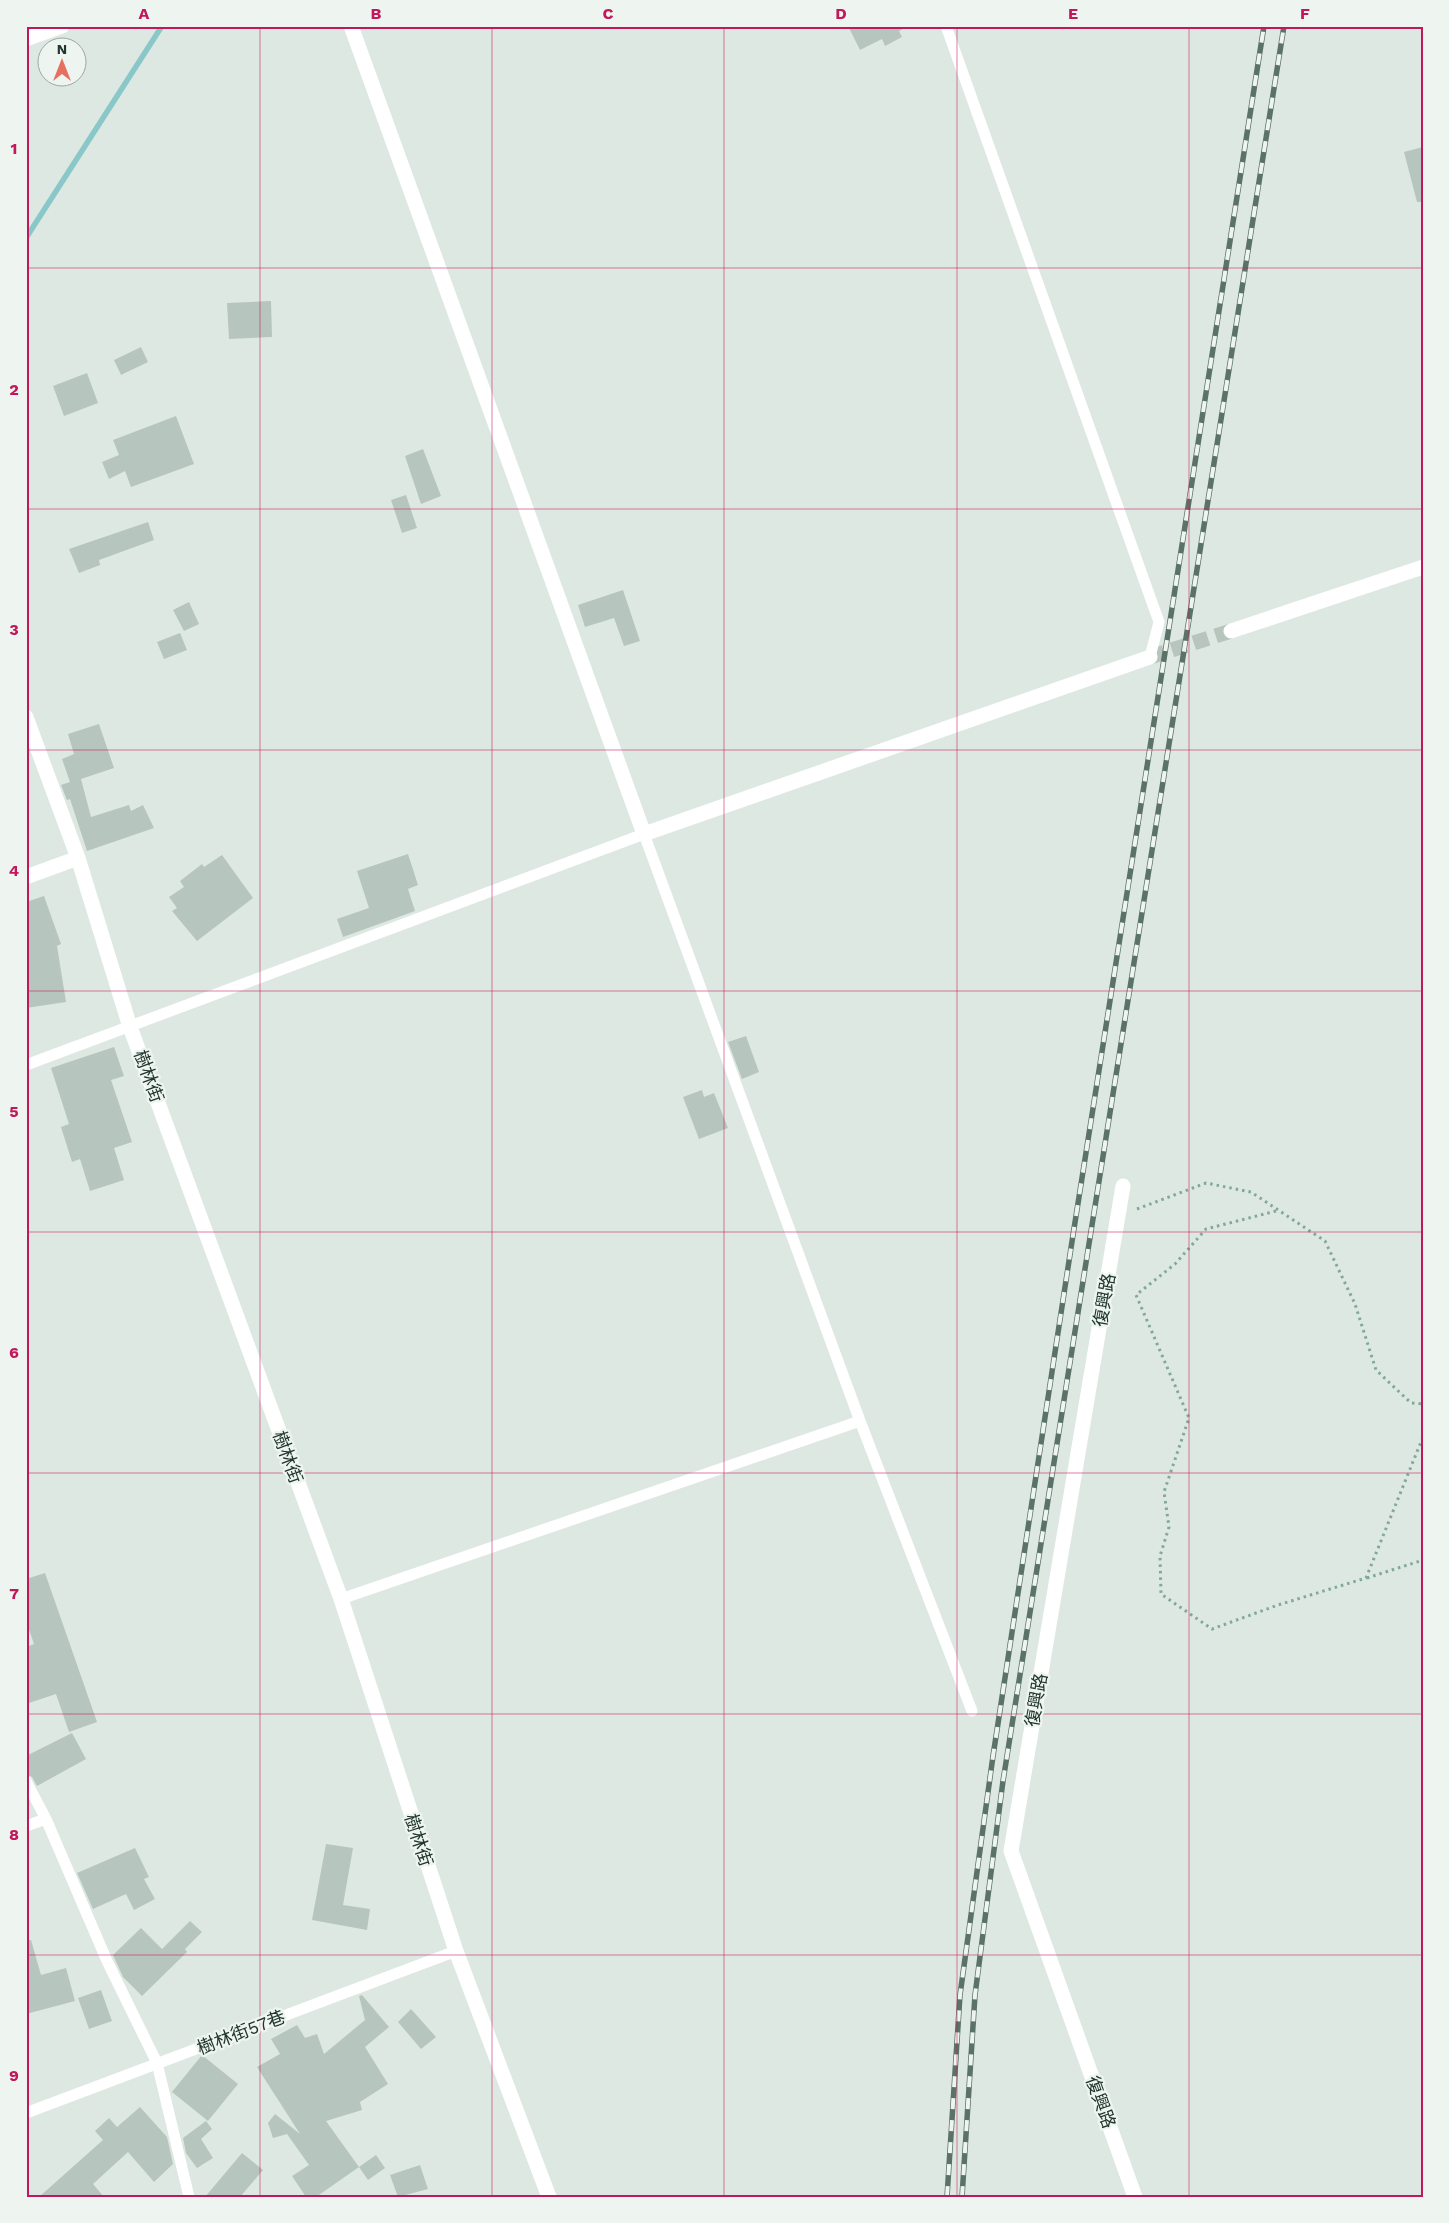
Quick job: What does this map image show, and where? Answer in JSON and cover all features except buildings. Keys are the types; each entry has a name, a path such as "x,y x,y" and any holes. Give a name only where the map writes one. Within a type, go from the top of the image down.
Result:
{"street":[{"path":"26,39 62,26"},
{"path":"351,26 644,834 1150,657"},
{"path":"1232,631 1423,567"},
{"name":"樹林街","path":"26,717 78,858 130,1027 340,1599 456,1951 549,2197"},
{"path":"26,877 78,858"},
{"name":"復興路","path":"1123,1186 1011,1851 1135,2197"}],"lane":[{"path":"946,26 1159,622 1150,657"},
{"path":"26,1065 644,834 860,1421 972,1711"},
{"path":"340,1599 860,1421"},
{"path":"26,1781 46,1819 107,1961 157,2063 189,2197"},
{"path":"26,1826 46,1819"},
{"name":"樹林街57巷","path":"26,2113 456,1951"}],"path":[{"path":"1118,1216 1206,1183 1251,1192 1276,1211 1325,1241 1355,1304 1376,1370 1412,1403 1423,1404"},
{"path":"1276,1211 1206,1229 1175,1264 1136,1295 1189,1418 1164,1492 1169,1527 1160,1556 1162,1594 1212,1629 1278,1605 1423,1560"},
{"path":"1366,1578 1423,1437"}],"waterway":[{"path":"26,238 162,26"}],"tunnel":[{"path":"1150,657 1231,631"}],"railway":[{"path":"947,2197 960,1995 993,1756 1073,1235 1264,26"},
{"path":"962,2197 975,1995 1003,1781 1284,26"}]}
